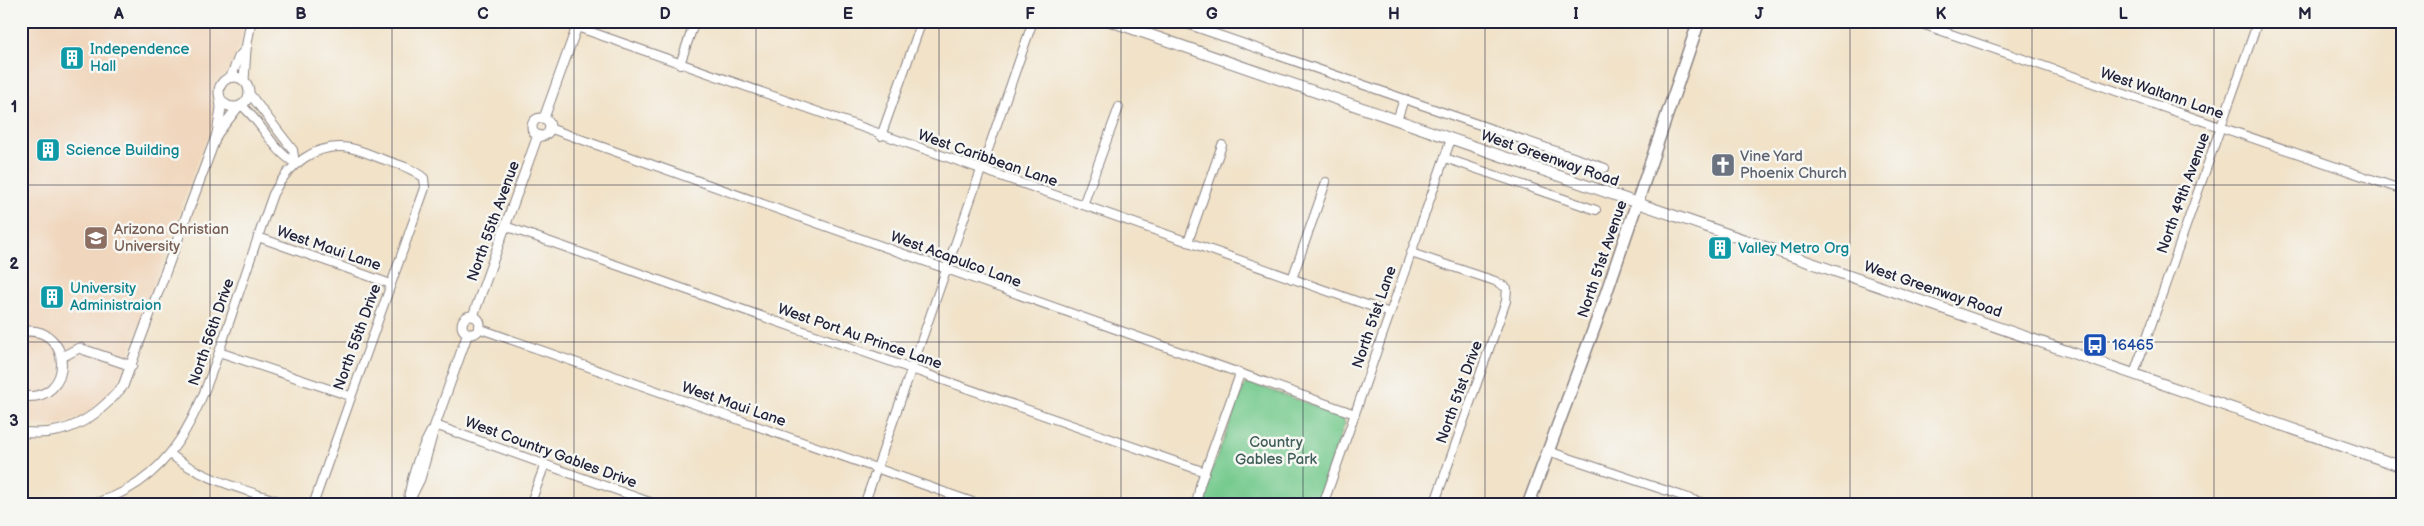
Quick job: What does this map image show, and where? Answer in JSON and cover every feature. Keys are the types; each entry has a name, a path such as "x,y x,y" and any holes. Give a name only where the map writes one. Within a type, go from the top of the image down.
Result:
{"main road":[{"name":"West Greenway Road","path":"1110,21 1138,26 1397,120 2403,467"},
{"name":"North 51st Avenue","path":"1528,505 1638,204 1699,21"}],"street":[{"path":"244,81 246,49 251,21"},
{"path":"680,64 695,21"},
{"path":"881,136 922,21"},
{"path":"864,505 1034,21"},
{"name":"West Greenway Road","path":"1178,21 1605,168"},
{"name":"West Waltann Lane","path":"1913,21 2403,190"},
{"name":"North 49th Avenue","path":"2134,374 2258,21"},
{"name":"West Caribbean Lane","path":"578,24 680,64 881,136 981,169 1390,313"},
{"name":"North 55th Avenue","path":"435,426 423,446 412,477 408,505 420,479 435,426 468,333 463,329 462,323 466,317 473,316 538,135 533,131 532,125 536,119 544,118 578,24"},
{"path":"21,432 35,434 74,426 96,415 123,386 217,134 221,108 220,85 231,77 239,57 246,49"},
{"path":"231,77 238,77 244,81 249,93 293,150 295,163"},
{"path":"217,134 239,106 246,101 249,93"},
{"path":"220,98 228,106 239,106 248,112 285,157 295,163"},
{"path":"1397,120 1404,99"},
{"path":"1083,205 1119,107"},
{"path":"538,135 545,134 549,128 549,123 544,118"},
{"name":"West Acapulco Lane","path":"549,128 1355,414"},
{"path":"268,136 276,129"},
{"name":"North 51st Lane","path":"1323,505 1452,139"},
{"path":"1188,242 1222,146"},
{"name":"North 55th Drive","path":"295,163 306,156 329,148 349,148 414,170 424,178 425,188 312,505"},
{"path":"1445,158 1596,210"},
{"name":"North 56th Drive","path":"86,505 124,491 150,473 170,454 196,415 258,237 281,178 295,163"},
{"path":"1292,279 1320,194 1326,182"},
{"name":"West Port Au Prince Lane","path":"505,226 1205,472"},
{"name":"West Maui Lane","path":"258,237 391,284"},
{"name":"North 51st Drive","path":"1411,253 1495,281 1507,288 1506,301 1434,505"},
{"path":"468,333 475,332 478,328 478,321 473,316"},
{"name":"West Maui Lane","path":"478,328 981,505"},
{"path":"21,332 40,333 49,338 57,346 62,357 61,373 52,389 42,395 21,396"},
{"path":"62,357 79,348 132,366"},
{"path":"219,352 350,396"},
{"path":"1196,505 1205,472 1240,374"},
{"name":"West Country Gables Drive","path":"435,426 658,505"},
{"path":"1548,451 1709,505"},
{"path":"170,454 184,465 203,474 290,505"},
{"path":"530,505 544,464"}],"shaded area":[{"name":"Arizona Christian University","path":"21,21 244,21 242,35 232,68 217,83 215,90 218,104 215,122 199,157 123,372 105,399 90,411 73,421 52,426 21,425"}],"green space":[{"name":"Country Gables Park","path":"1245,384 1253,384 1341,415 1345,423 1316,505 1204,505 1209,477"}],"place":[{"name":"Independence Hall","path":"72,58"},
{"name":"Science Building","path":"48,150"},
{"name":"Vine Yard Phoenix Church","path":"1723,165"},
{"name":"Arizona Christian University","path":"96,238"},
{"name":"Valley Metro Org","path":"1720,248"},
{"name":"University Administraion","path":"52,297"},
{"name":"16465","path":"2095,345"}]}
